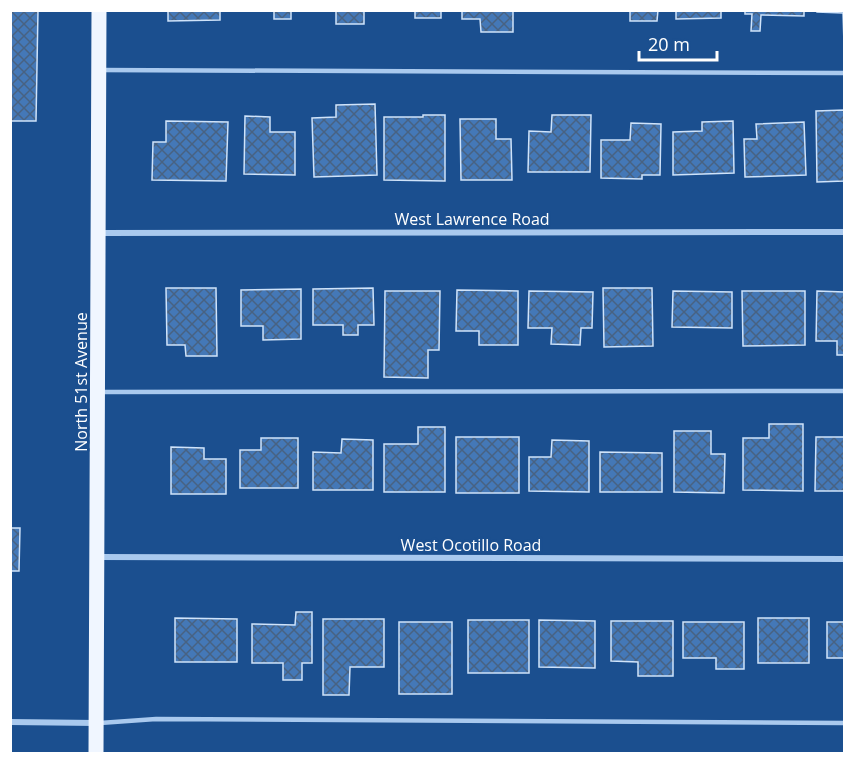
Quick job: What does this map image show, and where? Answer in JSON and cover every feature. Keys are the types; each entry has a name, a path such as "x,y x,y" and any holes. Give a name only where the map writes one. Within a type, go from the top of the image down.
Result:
{"main road":[{"name":"North 51st Avenue","path":"96,753 99,10"}],"street":[{"name":"West Lawrence Road","path":"99,233 844,232"},
{"name":"West Ocotillo Road","path":"98,557 844,559"},
{"path":"10,722 96,723"}],"lane":[{"path":"99,70 844,73"},
{"path":"98,392 844,391"},
{"path":"96,723 156,719 844,723"}],"building":[{"path":"10,10 38,10 36,121 10,121"},
{"path":"168,10 220,10 220,20 168,21"},
{"path":"274,10 291,10 291,19 274,19"},
{"path":"336,10 364,10 364,24 336,24"},
{"path":"415,10 441,10 441,18 415,18"},
{"path":"462,10 513,10 513,32 481,32 480,19 462,19"},
{"path":"630,10 658,10 657,21 630,21"},
{"path":"676,10 721,10 721,18 676,19"},
{"path":"745,10 804,10 804,16 761,15 760,31 751,31 752,14 745,14"},
{"path":"817,10 844,10 844,44 843,13 817,12"},
{"path":"375,104 377,175 314,177 312,118 336,117 336,105"},
{"path":"844,110 844,181 817,182 816,111"},
{"path":"423,115 445,115 445,181 384,180 384,117 423,117"},
{"path":"552,115 591,115 590,172 528,172 529,131 551,132"},
{"path":"245,116 270,117 270,132 295,132 295,175 244,174"},
{"path":"460,119 496,119 496,139 511,139 512,180 461,180"},
{"path":"166,121 228,122 226,181 152,180 153,142 166,142"},
{"path":"733,121 734,173 673,175 673,132 702,131 702,122"},
{"path":"804,122 806,175 745,177 744,139 757,139 756,124"},
{"path":"631,123 661,124 660,175 642,175 642,179 601,178 601,140 630,140"},
{"path":"166,288 216,288 217,356 186,356 185,345 167,345"},
{"path":"373,288 374,325 358,325 358,335 343,335 343,325 313,325 313,289"},
{"path":"603,288 652,288 653,346 604,347"},
{"path":"301,289 301,339 263,340 263,326 241,326 241,290"},
{"path":"457,290 518,291 518,345 479,345 479,331 456,331"},
{"path":"385,291 440,291 439,350 428,350 428,378 384,377"},
{"path":"529,291 593,292 592,328 581,328 580,345 551,344 552,328 528,328"},
{"path":"673,291 732,292 732,328 672,327"},
{"path":"742,291 805,291 805,345 743,346"},
{"path":"817,291 844,292 844,355 837,355 837,341 816,341"},
{"path":"769,424 803,424 803,491 743,490 743,438 769,438"},
{"path":"418,427 445,427 445,492 384,492 384,444 418,444"},
{"path":"674,431 711,431 711,454 725,454 724,493 674,492"},
{"path":"456,437 519,437 519,493 456,493"},
{"path":"816,437 844,437 844,491 815,491"},
{"path":"261,438 298,438 298,488 240,488 240,450 261,450"},
{"path":"342,439 373,440 373,490 313,490 313,452 341,453"},
{"path":"552,440 589,441 589,492 529,491 529,457 551,457"},
{"path":"171,447 204,448 204,459 226,459 226,494 171,494"},
{"path":"600,452 662,453 662,492 600,492"},
{"path":"10,528 20,528 19,571 10,571"},
{"path":"296,612 312,612 312,663 302,663 302,680 283,680 283,663 252,663 252,624 295,625"},
{"path":"175,618 237,619 237,662 175,662"},
{"path":"758,618 809,618 809,663 758,663"},
{"path":"323,619 384,619 384,667 350,667 349,695 323,695"},
{"path":"468,620 529,620 529,673 468,673"},
{"path":"539,620 595,621 595,668 539,667"},
{"path":"611,621 673,621 673,676 638,676 638,662 611,661"},
{"path":"399,622 452,622 452,694 399,694"},
{"path":"683,622 744,622 744,669 716,669 716,658 683,658"},
{"path":"827,622 844,622 844,658 827,658"}]}
